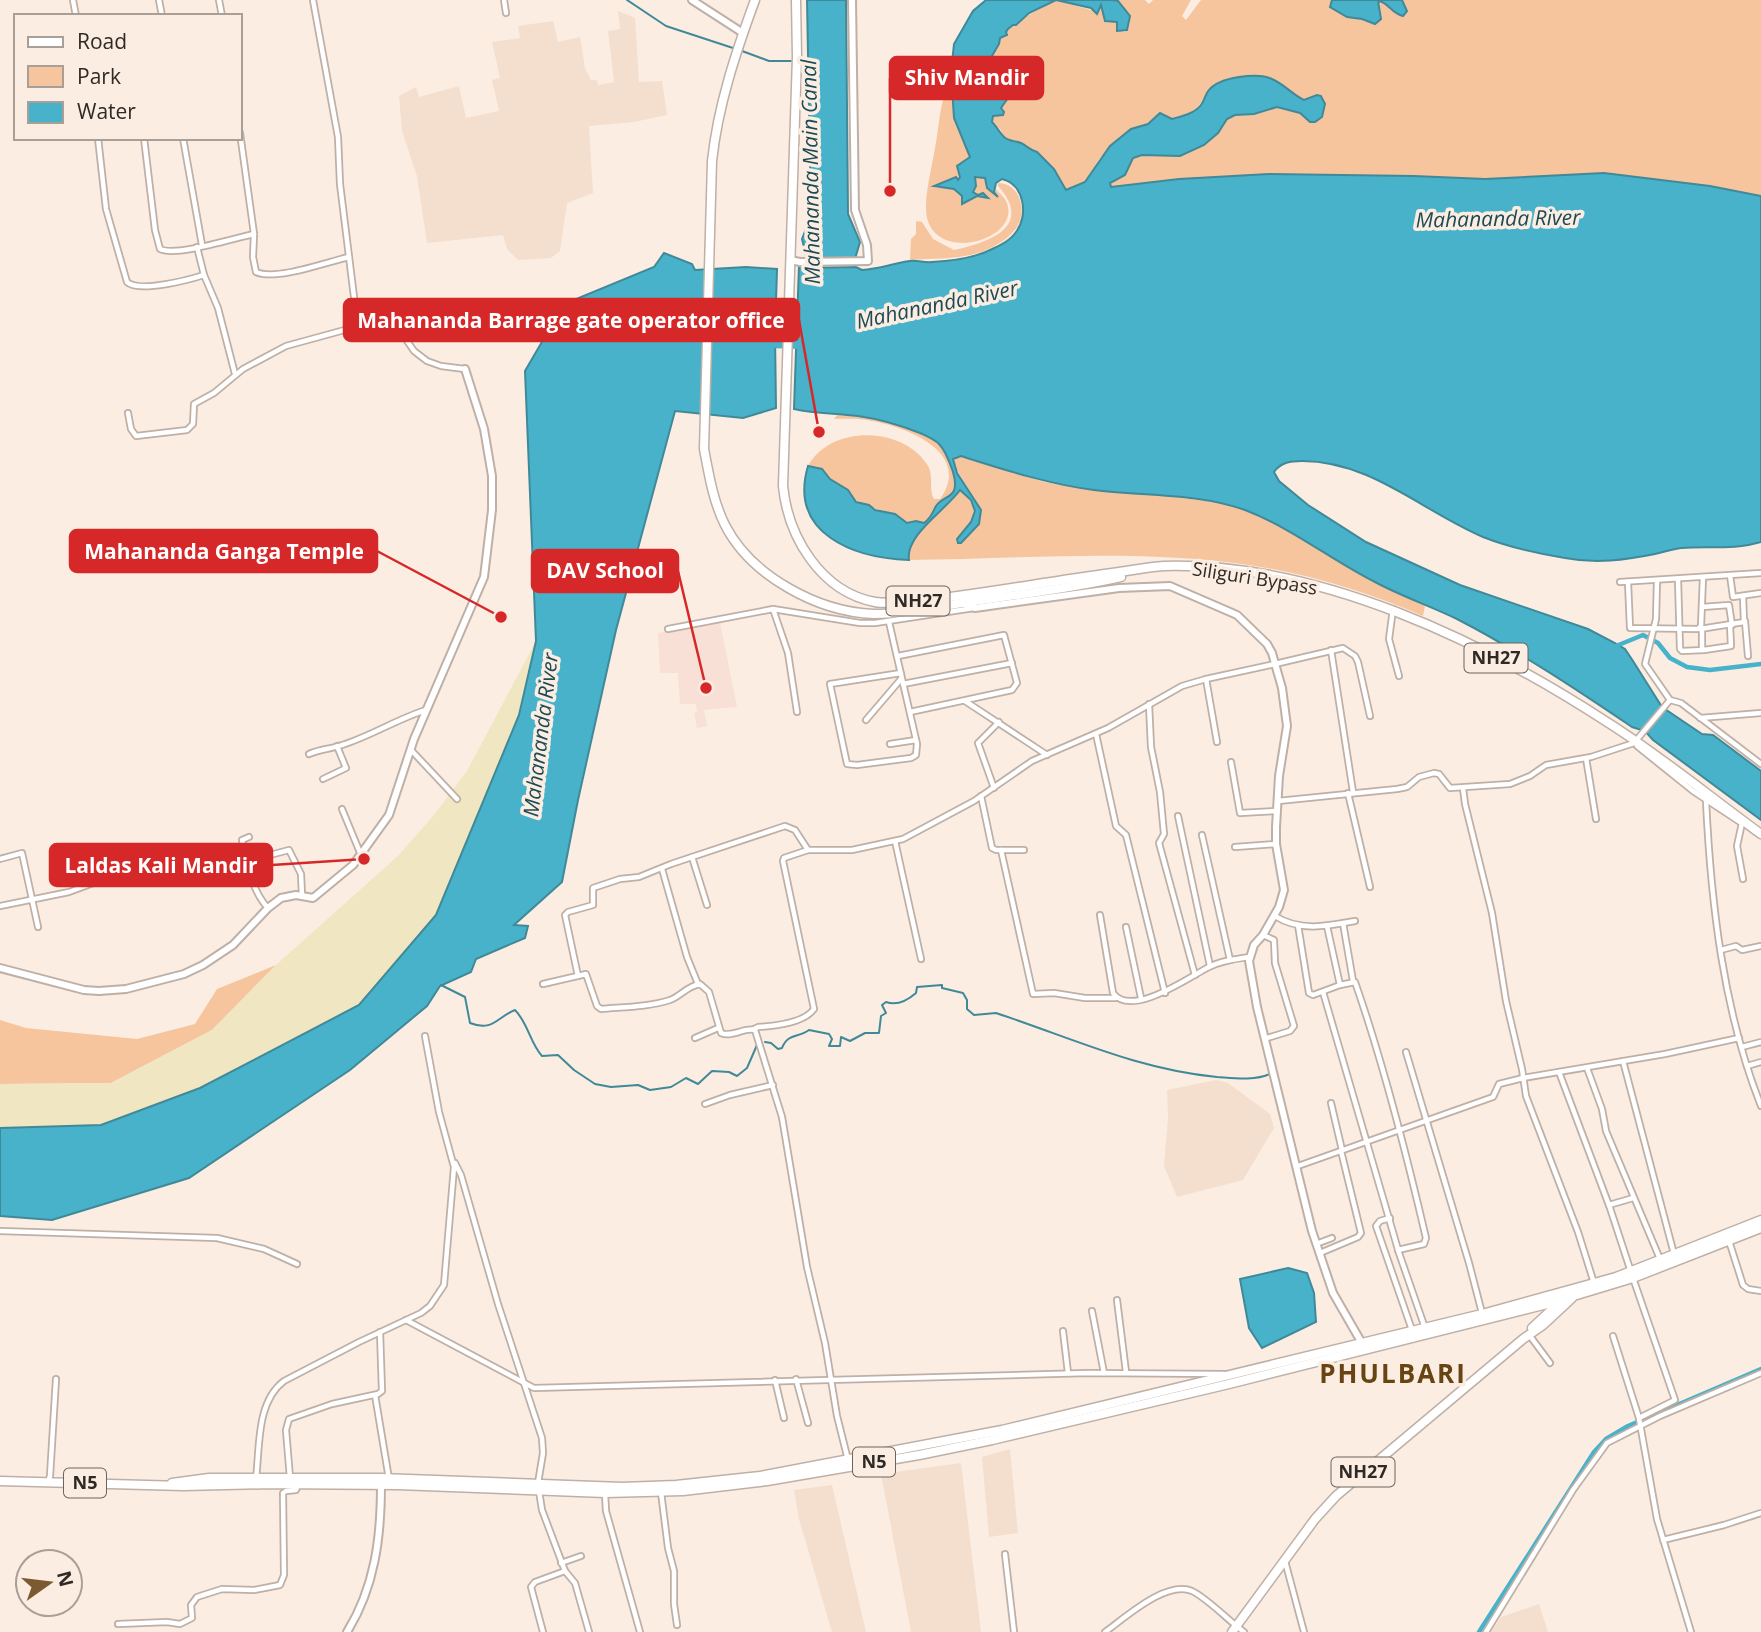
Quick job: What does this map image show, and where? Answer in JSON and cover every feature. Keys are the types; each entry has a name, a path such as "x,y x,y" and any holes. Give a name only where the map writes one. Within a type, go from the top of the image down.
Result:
{"highway":[{"path":"742,36 755,0"},
{"name":"NH27","path":"789,263 797,57 796,0"},
{"name":"NH27","path":"742,36 716,131 710,226 704,449 711,491 734,539 772,577 812,601 874,614 905,612 1148,571 1193,567"},
{"name":"Siliguri Bypass","path":"789,263 783,486 785,502 797,537 819,570 849,594 877,602 913,602 1163,566 1226,569 1280,577 1334,590 1393,609 1500,660 1578,703 1761,834"},
{"name":"NH27","path":"1527,1336 1562,1300 1580,1288 1632,1275 1761,1220"},
{"name":"NH27","path":"1234,1629 1315,1519 1341,1491 1527,1336 1571,1294 1761,1228"},
{"name":"N5","path":"169,1483 183,1486 290,1478 605,1493 661,1491 766,1481 940,1451 1354,1349 1412,1331 1571,1294"},
{"name":"N5","path":"1364,1346 1562,1300"},
{"path":"1533,1308 1538,1322"},
{"name":"N5","path":"540,1488 676,1485 739,1479 1002,1430 1235,1374 1354,1349"},
{"name":"N5","path":"0,1481 169,1483 191,1479 256,1478 298,1484 384,1481"}],"main road":[{"path":"692,0 742,36"},
{"path":"789,263 868,261 867,245 855,211 852,0"},
{"path":"0,968 85,990 99,991 126,989 184,974 204,965 233,945 268,908 286,896 313,898 341,877 362,855 380,831 393,806 410,750 480,592 487,562 492,476 484,429 465,369"},
{"path":"962,603 975,608 1119,588 1170,586 1237,615 1267,644 1282,688 1287,726 1275,804 1276,844 1283,890 1275,916 1249,957 1252,984 1317,1244 1334,1293 1364,1346"},
{"path":"1352,1328 1354,1349"},
{"path":"347,1632 369,1584 378,1548 384,1481"}],"street":[{"path":"313,0 338,137 355,315 359,326"},
{"path":"504,0 506,13"},
{"path":"97,140 106,209 127,282 134,287 140,287 204,275"},
{"path":"144,140 158,247 167,251 254,233"},
{"path":"183,140 204,275 218,308 235,374"},
{"path":"241,140 254,233 256,272 260,275 293,271 349,257"},
{"path":"128,414 132,432 136,436 187,430 193,424 194,404 217,391 235,374 286,346 359,326 394,330 403,335 414,351 427,361 465,369"},
{"path":"1620,582 1761,573"},
{"path":"1678,579 1681,650 1704,650 1730,647 1729,605 1733,597 1730,575"},
{"path":"1703,577 1701,629 1704,650"},
{"path":"1657,580 1654,630 1646,666 1668,700 1681,703 1761,764"},
{"path":"1628,582 1629,627 1654,630 1701,629 1745,621"},
{"path":"1733,597 1761,593"},
{"path":"1743,596 1748,656"},
{"path":"1702,607 1729,605"},
{"path":"668,629 772,609 860,623 889,622 975,608"},
{"path":"772,609 788,653 797,712"},
{"path":"1393,609 1389,639 1399,676"},
{"path":"889,622 898,656 902,679 916,740 916,755 911,758 849,765 845,761 830,684 902,679 1012,663"},
{"path":"898,656 1004,635 1017,683 1015,689 910,712"},
{"path":"662,869 676,911 685,952 698,984 709,992 718,1028 724,1035 789,1022 814,1011 783,861 786,856 808,850 852,850 895,841 940,820 1032,761 1096,734 1182,687 1206,678 1343,648 1356,658 1362,672 1370,716"},
{"path":"1331,650 1350,793 1370,887"},
{"path":"1206,678 1217,743"},
{"path":"866,720 902,679"},
{"path":"964,700 1047,755"},
{"path":"1231,762 1240,813 1275,804 1407,787 1419,777 1434,773 1439,774 1448,788 1510,784 1530,776 1546,765 1586,758 1635,743 1668,700"},
{"path":"1149,704 1150,736 1164,834 1159,843 1195,975"},
{"path":"309,754 322,748 337,746 427,710"},
{"path":"1699,718 1761,713"},
{"path":"993,788 978,743 999,722"},
{"path":"1096,734 1117,828 1126,835 1165,993"},
{"path":"890,744 916,740"},
{"path":"1635,743 1706,801 1746,825 1737,846 1744,879"},
{"path":"323,779 346,768 337,746"},
{"path":"410,750 457,799"},
{"path":"1586,758 1596,819"},
{"path":"1463,788 1492,913 1506,1001 1526,1096 1578,1232 1594,1284"},
{"path":"981,796 992,848 1024,850"},
{"path":"1706,801 1708,843 1721,950 1739,1038 1761,1106"},
{"path":"342,809 362,855"},
{"path":"1178,816 1210,966"},
{"path":"578,975 566,913 593,906 593,888 620,879 637,878 788,825 808,850"},
{"path":"1202,835 1230,960"},
{"path":"248,837 242,840 246,858 258,895 268,908"},
{"path":"895,841 921,959"},
{"path":"1235,847 1276,844"},
{"path":"0,906 75,890 191,847 216,865 289,850 301,874 302,896"},
{"path":"1001,850 1033,994 1054,993 1084,998 1131,1000 1165,993 1210,966 1249,957"},
{"path":"0,859 22,853 38,927"},
{"path":"692,857 706,905"},
{"path":"1100,915 1116,998"},
{"path":"1275,916 1298,925 1326,926 1355,921"},
{"path":"1343,923 1353,981 1384,1073 1426,1238 1424,1244 1398,1250"},
{"path":"1298,925 1309,993 1313,995 1353,981"},
{"path":"1326,926 1340,985"},
{"path":"1126,927 1141,998"},
{"path":"1263,935 1274,940 1279,979 1294,1026 1290,1031 1267,1038"},
{"path":"1721,950 1737,946 1743,950 1761,946"},
{"path":"543,984 578,975 587,976 597,1006 601,1009 671,1000 698,984"},
{"path":"1323,992 1398,1250 1425,1328"},
{"path":"695,1038 718,1028"},
{"path":"754,1029 782,1117 808,1273 848,1460"},
{"path":"425,1035 439,1112 452,1156 461,1175 544,1449 540,1488 542,1510 561,1563 575,1583 590,1632"},
{"path":"1298,1166 1493,1097 1497,1085 1739,1038"},
{"path":"1742,1047 1761,1042"},
{"path":"1406,1052 1482,1314"},
{"path":"1623,1061 1674,1255"},
{"path":"1747,1066 1761,1062"},
{"path":"1587,1068 1602,1109 1606,1131 1660,1261"},
{"path":"1559,1072 1609,1205 1675,1400 1639,1418"},
{"path":"705,1104 773,1085"},
{"path":"1320,1252 1362,1233 1331,1103"},
{"path":"256,1478 265,1409 276,1388 284,1381 430,1306 446,1281 455,1181 452,1156"},
{"path":"1609,1205 1633,1198"},
{"path":"1390,1218 1380,1221 1376,1226 1412,1331"},
{"path":"0,1231 217,1238 270,1251 297,1264"},
{"path":"1317,1244 1332,1238"},
{"path":"1729,1240 1743,1285 1748,1289 1761,1291"},
{"path":"1118,1300 1126,1372"},
{"path":"1092,1311 1104,1373"},
{"path":"406,1320 526,1385 550,1388 1068,1373 1235,1374"},
{"path":"290,1478 286,1430 289,1419 382,1391 380,1331"},
{"path":"1063,1331 1068,1373"},
{"path":"1613,1335 1639,1418 1657,1519 1690,1632"},
{"path":"1527,1336 1550,1363"},
{"path":"1486,1632 1607,1443 1640,1425 1761,1373"},
{"path":"47,1482 50,1476 56,1379"},
{"path":"796,1379 808,1423"},
{"path":"775,1380 783,1418"},
{"path":"375,1395 384,1481"},
{"path":"118,1624 180,1624 191,1619 191,1605 197,1597 222,1589 254,1590 280,1585 284,1575 283,1493 296,1490 298,1484"},
{"path":"661,1491 668,1548 674,1571 677,1625"},
{"path":"605,1493 606,1511 640,1632"},
{"path":"1663,1540 1761,1513"},
{"path":"1005,1554 1014,1632"},
{"path":"561,1563 581,1556"},
{"path":"1285,1560 1304,1632"},
{"path":"543,1632 531,1587 535,1582 565,1571"},
{"path":"1105,1632 1162,1594 1177,1589 1197,1595 1234,1629 1244,1632"}],"shaded area":[{"path":"618,11 635,18 639,82 662,81 667,115 634,122 589,126 593,193 567,203 560,251 551,258 518,260 507,249 503,235 427,243 417,176 402,131 399,96 416,87 419,97 459,86 466,118 499,111 492,80 500,78 492,42 520,38 518,26 553,21 558,42 580,37 585,68 591,80 597,80 598,85 614,82 608,31 620,29"},
{"path":"720,622 737,707 704,710 707,726 697,728 694,713 697,712 696,704 680,704 678,673 660,673 658,633"},
{"path":"1216,1080 1228,1083 1270,1114 1274,1128 1243,1180 1177,1197 1164,1166 1168,1119 1167,1090"},
{"path":"1010,1449 1018,1533 989,1537 982,1457"},
{"path":"961,1463 981,1632 911,1632 881,1474"},
{"path":"832,1485 866,1632 832,1632 799,1519 794,1490"},
{"path":"1539,1604 1548,1632 1491,1632 1501,1617"}],"green space":[{"path":"1056,0 1098,12 1100,4 1107,22 1117,21 1119,24 1116,29 1125,32 1130,17 1118,1 1113,0 1145,0 1149,4 1153,0 1191,0 1182,16 1186,20 1201,0 1332,0 1332,9 1373,24 1381,19 1377,3 1380,1 1761,0 1761,196 1710,186 1604,173 1485,179 1269,174 1179,179 1112,187 1110,183 1125,175 1133,158 1142,155 1180,156 1204,145 1218,133 1227,118 1235,115 1254,114 1277,107 1300,113 1310,122 1321,96 1304,100 1262,76 1235,77 1207,93 1197,109 1185,116 1172,119 1164,114 1156,116 1143,128 1131,129 1100,158 1085,182 1066,190 1054,169 1037,152 1003,136 1001,130 992,122 993,116 1003,115 1001,108 1006,97 995,81 988,62 1000,38 1005,37 1006,31"},
{"path":"952,81 951,97 956,120 970,157 958,165 958,180 957,177 935,185 936,188 947,187 956,191 962,196 962,204 983,196 983,193 978,195 973,192 974,179 978,176 984,177 987,188 994,193 996,189 1008,207 1007,219 1000,229 974,242 945,240 934,232 927,218 927,193 940,112"},
{"path":"998,183 1013,188 1018,194 1022,209 1018,225 1007,238 997,245 968,256 910,260 911,239 916,234 916,221 922,222 933,239 954,250 981,242 1003,230 1009,222 1011,212 1008,200"},
{"path":"838,414 903,426 916,430 940,445 953,470 955,484 951,494 925,523 907,523 853,499 851,493 830,479 822,469 808,466 818,453 832,443 848,437 883,437 900,442 915,451 929,467 934,499 940,499 948,483 948,468 932,445 918,436 886,424 862,419 834,419"},
{"path":"961,456 1044,482 1220,503 1245,510 1286,529 1375,582 1425,605 1423,616 1362,592 1320,580 1255,566 1213,561 1127,556 909,560 913,541 960,490 971,500 975,511 971,522 957,541 981,510 953,464 953,459"},
{"path":"276,965 212,1030 111,1083 0,1084 0,1020 26,1028 137,1039 195,1024 217,989"}],"sand":[{"path":"536,641 519,715 436,915 359,1005 200,1088 101,1126 0,1128 0,1084 111,1083 212,1030 276,965 399,855 434,815 467,771"}],"water":[{"name":"Mahananda Main Canal","path":"807,0 846,0 848,214 860,242 855,259 807,260 802,239 811,216"},
{"path":"986,0 1056,0 1029,13 1008,29 1007,35 1000,38 989,61 995,81 1008,98 1001,108 1003,115 993,116 992,122 1006,138 1037,152 1054,169 1066,190 1085,182 1110,146 1131,129 1148,124 1160,113 1172,119 1191,113 1201,105 1209,90 1221,82 1258,76 1276,81 1304,100 1321,96 1325,104 1322,117 1310,122 1300,113 1277,107 1254,114 1235,115 1227,119 1218,133 1204,145 1180,156 1142,155 1133,158 1125,175 1110,183 1111,187 1179,179 1269,174 1485,179 1604,173 1710,186 1761,196 1761,542 1731,547 1681,548 1622,559 1577,560 1502,544 1483,537 1396,489 1351,469 1327,463 1298,461 1283,464 1274,472 1279,481 1308,505 1366,542 1460,585 1588,629 1625,649 1662,707 1702,734 1713,735 1761,771 1761,820 1653,740 1645,731 1632,727 1524,657 1457,619 1375,582 1279,526 1245,510 1190,498 1112,492 1060,484 961,456 953,459 957,473 981,510 979,524 961,543 958,543 957,539 971,522 975,511 971,500 960,490 913,541 909,560 867,554 848,547 830,538 817,525 808,509 804,489 808,466 822,469 830,479 848,490 856,502 895,514 907,523 924,523 939,502 950,495 955,487 946,454 939,444 927,436 874,419 794,409 799,265 803,265 803,268 856,267 862,270 910,261 954,260 976,256 1008,241 1016,232 1022,217 1022,201 1020,193 1009,182 1002,179 996,183 994,192 998,197 987,188 985,178 975,177 976,186 973,192 978,195 983,193 988,198 977,196 962,204 962,196 954,189 934,186 956,177 958,180 960,177 957,166 970,157 954,118 951,72 954,44 973,11"},
{"path":"1056,0 1118,1 1130,16 1127,30 1117,31 1117,22 1105,21 1101,5 1097,14 1091,8"},
{"path":"1332,0 1402,0 1407,11 1403,16 1378,1 1381,19 1375,24 1347,17 1330,7"},
{"path":"664,253 692,264 695,270 746,267 777,269 776,408 743,418 675,411 616,630 562,882 514,925 528,926 525,938 476,959 471,972 440,986 427,1006 350,1070 189,1178 52,1220 0,1216 0,1128 101,1125 200,1088 359,1005 436,915 519,715 536,641 525,371 564,304 654,267"},
{"path":"1288,1268 1307,1273 1314,1293 1316,1322 1262,1348 1249,1328 1240,1279"}],"waterway":[{"path":"627,0 666,26 736,49"},
{"name":"Mahananda Main Canal","path":"742,51 769,61 791,61"},
{"name":"Mahananda River","path":"765,344 805,345"},
{"path":"1616,646 1643,635 1658,643 1670,658 1687,667 1710,670 1761,664"},
{"path":"441,985 465,997 470,1023 490,1025 515,1010 542,1056 558,1055 595,1084 611,1087 638,1085 650,1090 671,1087 686,1078 698,1084 712,1071 729,1072 737,1076 747,1068 757,1045"},
{"path":"765,1042 778,1049 782,1048 790,1038 809,1030 829,1034 832,1039 829,1046 840,1046 841,1037 850,1041 865,1033 879,1033 881,1016 886,1013 882,1005 886,1002 898,1003 906,1000 916,993 917,987 942,985 942,988 963,993 967,1000 967,1009 974,1015 996,1013 1132,1060 1217,1077 1250,1078 1270,1074"},
{"path":"1479,1632 1594,1452 1606,1439 1628,1426 1761,1369"}],"place":[{"name":"Shiv Mandir","path":"890,191"},
{"name":"Mahananda Barrage gate operator office","path":"819,432"},
{"name":"Mahananda Ganga Temple","path":"501,617"},
{"name":"DAV School","path":"706,688"},
{"name":"Laldas Kali Mandir","path":"364,859"}],"district":[{"name":"PHULBARI","path":"1393,1374"}]}
